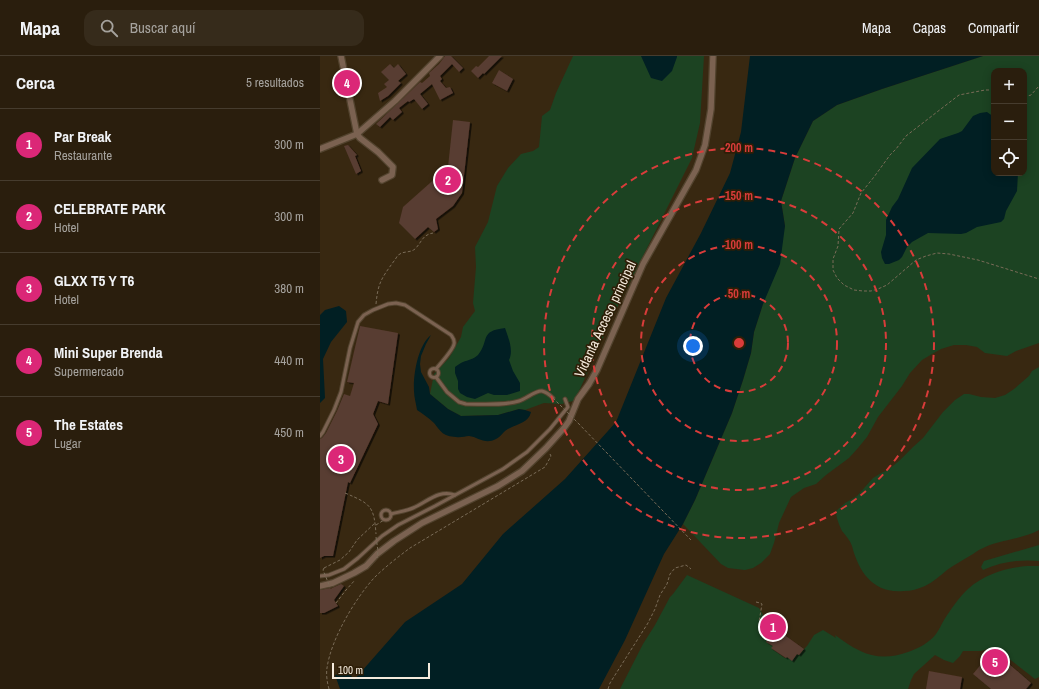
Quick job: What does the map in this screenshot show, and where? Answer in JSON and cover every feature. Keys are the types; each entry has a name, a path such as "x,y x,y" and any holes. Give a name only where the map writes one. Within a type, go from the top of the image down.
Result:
{"street":[{"path":"341,56 357,134 378,152 392,167 392,176 382,180"},
{"path":"320,149 357,134 395,101 440,56"},
{"name":"Vidanta Acceso principal","path":"320,586 333,583 354,573 366,566 377,554 394,540 422,523 498,486 522,471 564,428 578,399 593,378 643,264 696,170 705,145 712,109 713,56"}],"lane":[{"path":"320,436 334,410 341,392 350,348 358,322 364,315 392,303 406,306 454,338 455,343 453,348 436,369 433,368 429,372 430,375 432,377 436,377 447,392 459,402 466,404 509,403 522,400 542,391 548,393 553,398"},
{"path":"436,369 438,371 436,377"},
{"path":"320,576 329,575 344,569 392,528 503,469 527,452 550,429 568,407 565,399"},
{"path":"391,514 390,511 383,510 380,514 384,520 387,520 390,518 391,514 413,508 440,494 450,493 455,495"}],"path":[{"path":"1027,96 1039,86"},
{"path":"991,90 959,95 906,136 861,193 853,213 839,229 838,246 833,258 833,270 838,278 848,288 854,290 871,291 887,285 910,267 916,260 937,253 978,260 1039,279"},
{"path":"375,309 377,291 386,271 399,254 412,251 425,236 433,232"},
{"path":"553,398 691,540"},
{"path":"329,689 327,668 332,648 354,605 375,578 396,558 410,548 544,467 551,456 546,448"},
{"path":"345,494 367,503 373,512 376,526 378,551 377,558"},
{"path":"376,526 384,520"},
{"path":"330,587 324,568 340,560 349,552 357,540 375,523"},
{"path":"608,689 610,683 648,623 660,595 667,584 670,574 676,568 686,565 691,569"},
{"path":"336,603 358,577"},
{"path":"756,602 762,604 759,622 764,629 768,630"}],"green space":[{"path":"573,56 704,56 700,123 692,158 614,314 573,401 562,404 544,403 525,410 519,409 498,415 461,416 448,409 430,394 434,374 449,358 461,337 463,327 475,311 473,303 476,267 475,247 488,222 497,186 508,168 521,154 533,151 539,147 542,116 550,110"},
{"path":"983,56 1039,56 1039,343 1016,351 1007,356 985,353 977,347 954,345 941,349 922,360 910,373 878,417 867,437 849,458 816,484 804,488 791,497 779,523 770,554 761,563 753,568 745,570 728,568 721,564 683,524 695,500 732,413 743,380 751,353 754,332 785,226 781,201 795,158 813,121 837,105"},
{"path":"1039,367 1039,530 1025,536 995,543 980,549 950,568 931,583 920,588 909,591 893,591 884,589 869,580 859,565 848,538 842,531 837,519 836,511 845,503 857,496 873,478 888,470 900,460 923,438 943,412 955,400 964,394 995,398 1005,395 1029,376 1032,371"},
{"path":"1039,545 1039,561 1025,560 1011,562 983,570 981,567 984,561"},
{"path":"1039,566 1039,677 1035,679 994,647 981,651 963,651 953,663 935,655 914,674 908,689 620,689 643,644 670,597 687,575 759,608 763,615 761,621 772,633 766,642 773,646 772,649 785,658 787,657 792,660 807,646 814,635 823,630 836,638 835,635 852,647 869,654 887,657 912,650 924,645 933,637 958,599 981,579 1011,568"}],"water":[{"path":"641,56 677,57 672,71 662,81 651,78"},
{"path":"750,56 983,56 837,105 813,121 795,158 781,201 785,226 780,264 763,304 754,332 751,353 732,413 695,500 683,524 664,554 625,640 599,689 340,689 335,675 348,671 354,680 405,622 462,584 503,534 565,479 616,422 666,298 701,233 730,173 741,132"},
{"path":"987,112 991,115 991,176 1018,176 1017,191 1006,211 1004,219 1001,222 977,227 961,234 928,233 912,242 899,260 885,264 881,252 886,235 886,220 892,207 898,199 912,168 940,139 962,131 973,116"},
{"path":"339,306 346,311 347,322 331,342 323,359 325,398 320,403 320,315 325,310"},
{"path":"505,328 511,348 509,360 520,383 520,391 507,395 494,395 488,393 475,399 460,393 458,389 455,367 478,355 482,350 488,334 497,329"},
{"path":"431,335 421,356 420,364 421,372 429,387 430,394 448,409 461,416 498,415 519,409 531,412 528,418 508,429 492,441 485,441 469,436 452,437 441,432 432,421 417,410 414,396 414,377 417,361 426,340"}],"building":[{"path":"445,56 451,56 463,68 459,72 452,64 440,76 442,79 440,81 446,88 450,87 453,93 440,100 432,84 420,94 428,104 422,109 414,99 409,102 408,101 399,108 402,112 393,120 390,117 380,127 376,124 420,82 422,83 430,76 429,73"},
{"path":"489,56 502,56 478,78 471,71 476,66 478,67"},
{"path":"390,64 394,68 398,64 406,74 398,81 401,83 388,96 380,101 378,93 387,87 384,84 389,80 381,72"},
{"path":"499,70 513,79 507,91 492,83"},
{"path":"453,120 470,122 462,193 453,206 436,219 438,229 434,232 428,227 415,239 399,223 403,207 448,167"},
{"path":"348,145 357,155 355,156 361,171 356,174 344,146"},
{"path":"360,326 398,333 388,404 378,401 373,414 378,424 350,483 348,482 333,556 324,556 320,558 320,439 326,433 344,394 350,396 354,383 347,382"},
{"path":"341,584 344,586 334,600 338,606 324,613 320,613 320,590 331,589"},
{"path":"771,623 780,629 779,631 804,649 799,655 797,654 792,661 771,648 773,646 766,642 772,633 767,629"},
{"path":"993,650 1031,683 1026,689 991,689 973,674"},
{"path":"929,671 962,677 960,689 926,689"}],"place":[{"name":"Mini Super Brenda","path":"347,83"},
{"name":"CELEBRATE PARK","path":"448,180"},
{"name":"GLXX T5 Y T6","path":"341,459"},
{"name":"Par Break","path":"773,627"},
{"name":"The Estates","path":"995,662"}]}
